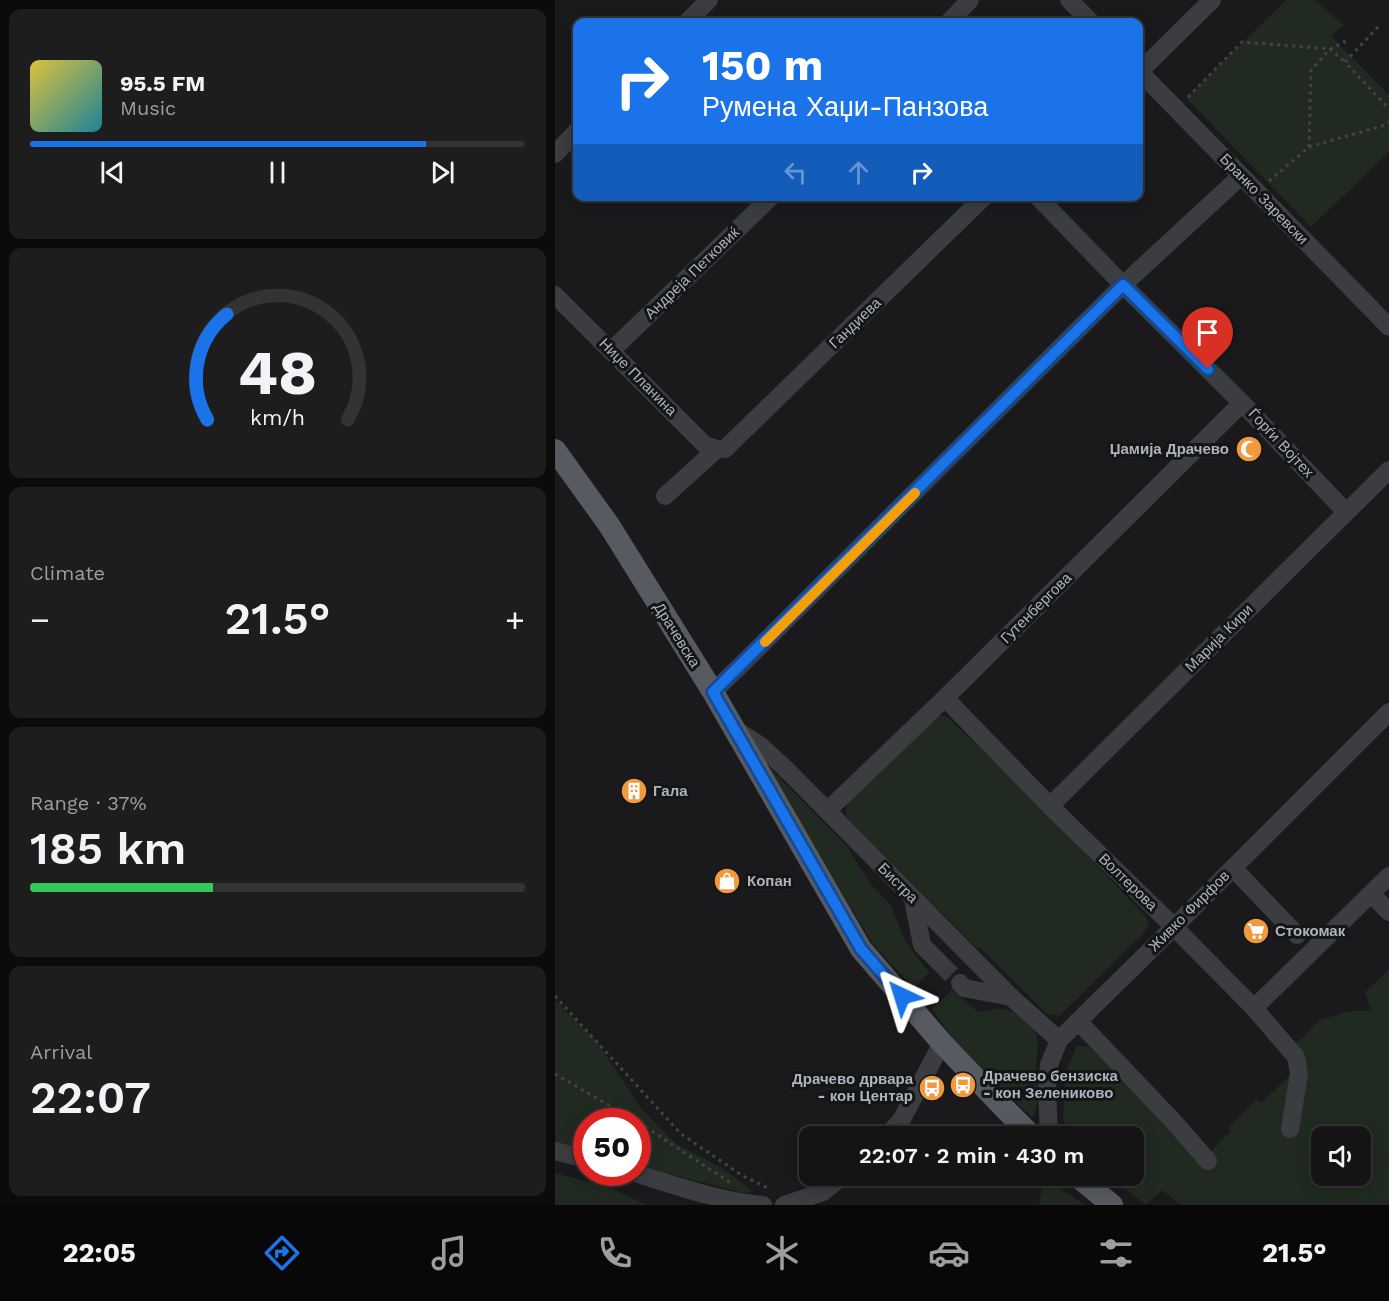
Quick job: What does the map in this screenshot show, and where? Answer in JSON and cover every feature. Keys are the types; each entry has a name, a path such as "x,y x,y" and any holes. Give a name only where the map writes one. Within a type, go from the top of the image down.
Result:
{"main road":[{"name":"Драчевска","path":"555,450 609,525 713,692 861,949 942,1043 1022,1126"},
{"path":"1089,1186 1112,1205"}],"street":[{"path":"691,18 709,0"},
{"path":"953,18 970,0"},
{"path":"1069,0 1087,18"},
{"path":"1143,67 1212,0"},
{"name":"Бранко Заревски","path":"1143,75 1389,327"},
{"path":"555,154 573,135"},
{"path":"713,692 1123,285 1241,176"},
{"name":"Андреја Петковиќ","path":"612,350 767,201"},
{"name":"Гандиева","path":"665,496 721,449 980,201"},
{"name":"Ѓорѓи Војтех","path":"1042,201 1242,403 1346,512"},
{"name":"Ниџе Планина","path":"555,295 705,446 721,449"},
{"name":"Гутенбергова","path":"827,811 945,698 1242,403"},
{"name":"Марија Кири","path":"1050,806 1389,470"},
{"name":"Волтерова","path":"945,698 1050,806 1175,927 1254,1008 1296,1057 1299,1074 1290,1129"},
{"name":"Живко Фирфов","path":"1049,1126 1047,1088 1049,1065 1059,1040 1389,712"},
{"name":"Бистра","path":"735,729 762,746 786,769 1011,997 1059,1040"},
{"path":"1233,868 1297,935"},
{"path":"1254,1008 1389,876"},
{"path":"1371,894 1389,912"},
{"path":"913,899 922,945 939,962"},
{"path":"960,983 964,988 1011,997"},
{"path":"1078,1022 1174,1122 1208,1161"},
{"path":"896,1126 902,1119 942,1043"},
{"path":"555,1151 573,1156"},
{"path":"651,1178 740,1203 767,1197"},
{"path":"784,1205 814,1200 830,1186"}],"path":[{"path":"1345,62 1378,27"},
{"path":"1309,147 1311,70 1331,49 1348,40"},
{"path":"1176,109 1242,42 1331,49 1389,109"},
{"path":"1257,191 1309,147 1389,122"},
{"path":"555,996 681,1134 743,1176 767,1197"},
{"path":"555,1074 638,1122 738,1187"}],"shaded area":[{"path":"1286,0 1315,0 1341,23 1343,25 1331,36 1389,95 1389,152 1311,227 1186,98"},
{"path":"935,716 946,716 976,744 979,742 1145,916 1149,923 1143,934 1059,1016 1047,1014 979,947 977,948 846,815 847,802"},
{"path":"763,761 846,845 871,884 891,906 904,939 929,973 913,988 873,944"},
{"path":"1389,970 1389,1205 1181,1205 1162,1190 1146,1205 1121,1186 1144,1186 1144,1126 1066,1126 1063,1119 1065,1075 1077,1046 1089,1047 1204,1159 1231,1131 1228,1128 1257,1099 1261,1103 1296,1070 1303,1054 1296,1043 1320,1020 1346,1012 1371,1010 1365,992"},
{"path":"952,990 978,1012 1007,1010 1017,1014 1033,1027 1037,1041 1037,1106 1033,1118 962,1052 932,1009"},
{"path":"555,1000 597,1042 641,1108 573,1108 573,1150 555,1145"},
{"path":"651,1118 675,1143 725,1170 752,1191 745,1193 651,1169"},
{"path":"555,1173 573,1178 573,1186 604,1186 646,1205 555,1205"},
{"path":"1043,1186 1056,1186 1085,1205 1039,1205"}],"tunnel":[{"path":"939,962 960,983"}],"slow traffic":[{"path":"765,642 915,493"}],"place":[{"name":"Џамија Драчево","path":"1249,449"},
{"name":"Гала","path":"634,791"},
{"name":"Копан","path":"727,881"},
{"name":"Стокомак","path":"1256,931"},
{"name":"Драчево бензиска - кон Зелениково","path":"963,1085"},
{"name":"Драчево дрвара - кон Центар","path":"932,1088"}],"route":[{"path":"902,996 861,949 713,692 1123,285 1208,369"}]}
